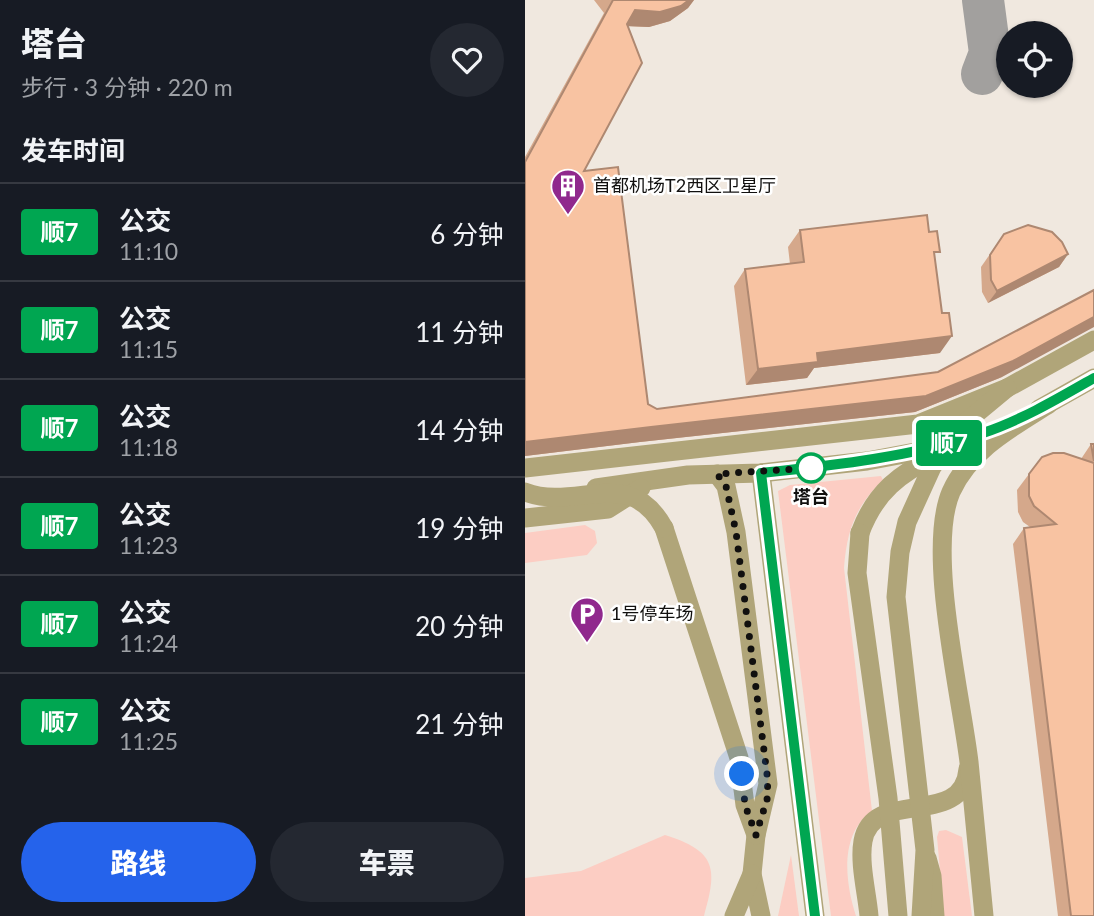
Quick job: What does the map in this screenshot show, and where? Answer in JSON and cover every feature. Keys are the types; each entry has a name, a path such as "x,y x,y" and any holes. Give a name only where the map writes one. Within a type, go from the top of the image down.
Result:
{"street":[{"path":"525,471 557,464 918,424 1007,387 1094,340"},
{"path":"984,916 969,762 942,560 946,506 958,479 992,441 1094,378"},
{"path":"935,916 933,880 925,850 896,597 901,545 911,510 939,456 966,422 1007,387"},
{"path":"898,916 888,798 857,573 860,533 875,501 897,478 1049,404"},
{"path":"525,494 657,479 761,473 891,457 985,433"},
{"path":"525,471 603,464 657,479"},
{"path":"761,473 815,916"},
{"path":"717,474 726,486 736,532 768,796 756,835 752,874 734,916"},
{"path":"525,518 616,506 657,479"},
{"path":"525,502 600,493 625,494 645,503 664,528 739,758 745,805 756,835"},
{"path":"525,494 555,498"},
{"path":"869,916 863,848 867,830 885,813 936,805 959,792 967,777 969,762"},
{"path":"936,805 961,814 976,841"},
{"path":"921,916 925,850"},
{"path":"752,874 761,916"}],"shaded area":[{"path":"525,0 1094,0 1094,916 525,916"},
{"path":"881,476 883,480 873,490 854,520 847,542 844,568 872,811 854,832 847,859 849,888 856,916 831,916 778,491 790,485"},
{"path":"585,525 595,531 597,543 587,555 525,563 525,533"},
{"path":"946,830 962,837 972,916 944,916 937,837 939,831"},
{"path":"665,835 695,848 709,864 711,885 704,916 525,916 525,878 581,871"},
{"path":"791,855 799,916 778,916"}],"building":[{"name":"首都机场T2西区卫星厅","path":"613,0 689,0 681,6 660,12 635,10 627,24 642,63 584,171 618,167 648,404 657,409 938,372 1094,290 1094,317 1013,361 926,396 525,442 525,162"},
{"path":"927,215 929,232 937,231 940,252 934,252 942,313 949,313 952,336 817,353 818,362 758,369 745,269 804,262 800,230"},
{"path":"1028,225 1052,232 1062,242 1068,254 997,291 991,280 990,255 1004,234"},
{"path":"1064,453 1094,463 1094,916 1071,916 1024,528 1056,524 1034,506 1029,496 1029,474 1042,457"}],"taxiway":[{"path":"982,74 990,53 983,0"}],"bus line":[{"name":"顺7","path":"815,916 761,473 891,457 985,433 1049,404 1094,378"}],"place":[{"name":"首都机场T2西区卫星厅","path":"568,216"},
{"name":"塔台","path":"811,468"},
{"name":"1号停车场","path":"587,644"}],"route":[{"path":"742,774 745,805 756,835 768,796 767,774 736,532 726,486 717,474 811,468"}]}
